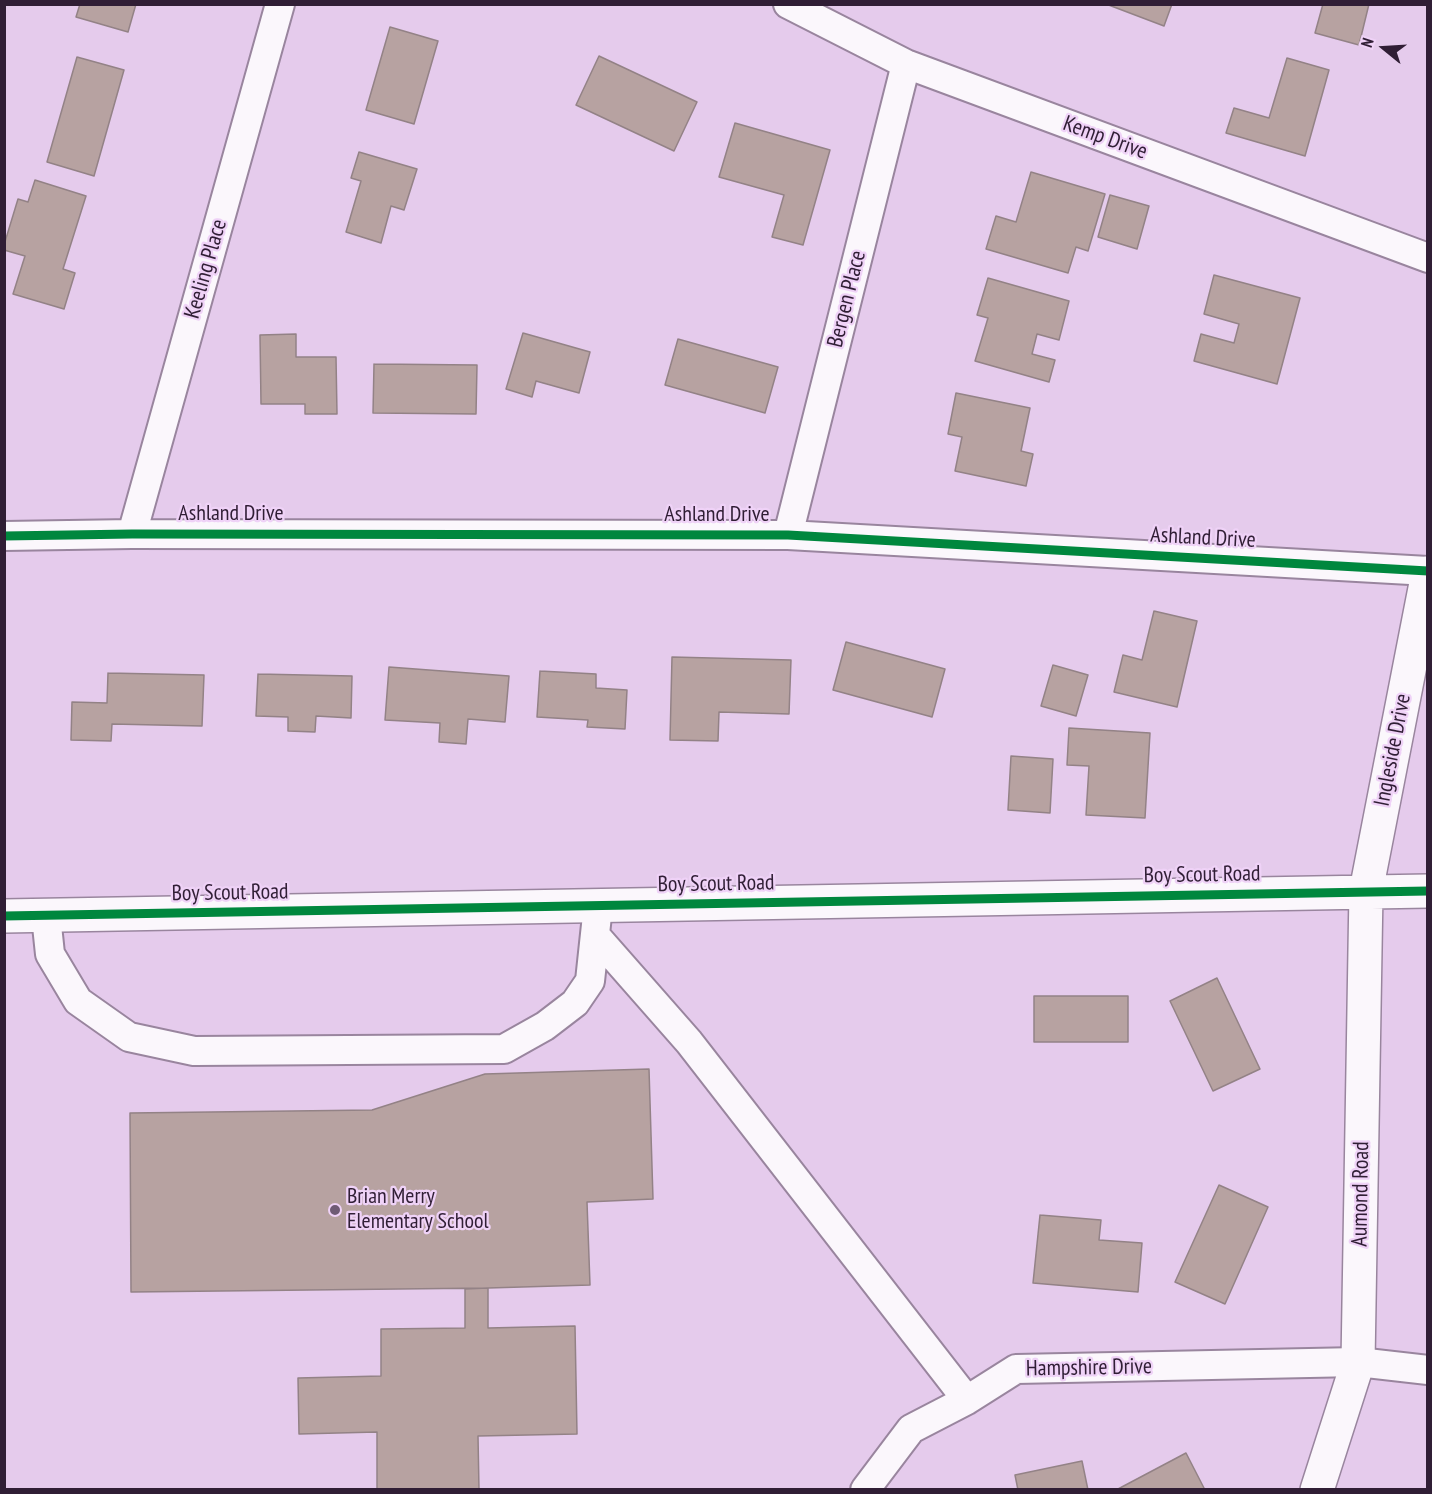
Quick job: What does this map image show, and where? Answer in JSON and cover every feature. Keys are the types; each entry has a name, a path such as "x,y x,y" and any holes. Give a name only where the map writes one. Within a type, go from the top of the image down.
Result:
{"street":[{"name":"Keeling Place","path":"132,534 280,4"},
{"name":"Kemp Drive","path":"788,4 906,64 1428,258"},
{"name":"Bergen Place","path":"788,535 906,64"},
{"name":"Ashland Drive","path":"4,537 132,534 788,535 1428,572"},
{"name":"Ingleside Drive","path":"1366,891 1428,572"},
{"name":"Boy Scout Road","path":"4,916 596,920 1366,891 1428,891"},
{"name":"Aumond Road","path":"1317,1490 1358,1362 1366,891"},
{"path":"46,915 50,954 78,1001 129,1037 194,1051 504,1049 545,1026 575,1003 590,981 596,920"},
{"path":"596,920 967,1400"},
{"name":"Hampshire Drive","path":"865,1490 911,1429 967,1400 1016,1369 1358,1362 1428,1370"}],"building":[{"path":"80,4 136,4 128,32 76,17"},
{"path":"1106,4 1172,4 1164,26"},
{"path":"1323,4 1369,4 1359,45 1315,33"},
{"path":"390,27 438,41 414,124 366,110"},
{"path":"599,56 697,102 674,151 576,105"},
{"path":"77,57 124,70 94,176 47,162"},
{"path":"1287,58 1329,70 1305,156 1226,133 1234,108 1269,118"},
{"path":"735,123 830,150 803,245 772,237 784,195 719,177"},
{"path":"359,152 417,169 404,210 391,206 381,243 346,232 361,181 351,178"},
{"path":"1031,172 1105,194 1088,251 1076,247 1068,273 986,249 996,216 1016,222"},
{"path":"35,180 86,196 63,269 75,273 64,309 13,294 25,256 4,250 4,245 18,199 28,202"},
{"path":"1110,195 1149,206 1137,249 1098,237"},
{"path":"1214,275 1300,298 1277,384 1194,361 1201,334 1234,343 1239,324 1204,314"},
{"path":"988,278 1069,301 1059,340 1037,334 1032,354 1055,360 1049,382 975,361 988,318 977,315"},
{"path":"523,333 590,352 579,393 536,381 532,397 506,389"},
{"path":"296,334 296,357 336,357 337,414 305,414 305,404 261,404 260,335"},
{"path":"678,339 778,367 765,413 665,385"},
{"path":"374,364 477,365 476,414 373,413"},
{"path":"956,393 1030,408 1021,451 1033,454 1026,486 955,471 962,437 948,434"},
{"path":"1154,611 1197,621 1177,707 1114,692 1123,655 1142,660"},
{"path":"846,642 945,669 932,717 833,690"},
{"path":"672,657 791,660 789,714 719,712 718,741 670,740"},
{"path":"1053,665 1088,675 1076,716 1041,706"},
{"path":"389,667 509,676 505,722 468,719 466,744 439,742 440,723 385,720"},
{"path":"540,671 596,674 596,688 627,690 625,729 587,727 588,720 537,717"},
{"path":"108,673 204,675 202,726 112,724 111,741 71,740 72,702 107,703"},
{"path":"258,674 352,676 351,718 316,716 315,732 288,731 288,717 256,716"},
{"path":"1069,728 1150,733 1145,818 1086,815 1089,766 1067,765"},
{"path":"1011,756 1053,759 1050,813 1008,810"},
{"path":"1217,978 1260,1069 1213,1091 1170,1001"},
{"path":"1034,996 1128,996 1128,1042 1034,1042"},
{"path":"649,1069 653,1199 587,1202 590,1285 131,1292 130,1113 372,1110 485,1074"},
{"path":"1219,1185 1268,1207 1225,1304 1175,1282"},
{"path":"1040,1215 1101,1220 1099,1240 1142,1243 1138,1292 1033,1283"},
{"path":"488,1288 488,1328 575,1326 577,1434 478,1436 479,1490 377,1490 377,1432 299,1434 298,1378 381,1376 381,1329 465,1328 465,1289"},
{"path":"1186,1453 1205,1490 1118,1490 1118,1489"},
{"path":"1082,1461 1088,1490 1018,1490 1015,1475"}],"cycle path":[{"path":"4,536 132,534 788,535 1428,571"},
{"path":"4,916 1428,891"}],"place":[{"name":"Brian Merry Elementary School","path":"335,1210"}]}
